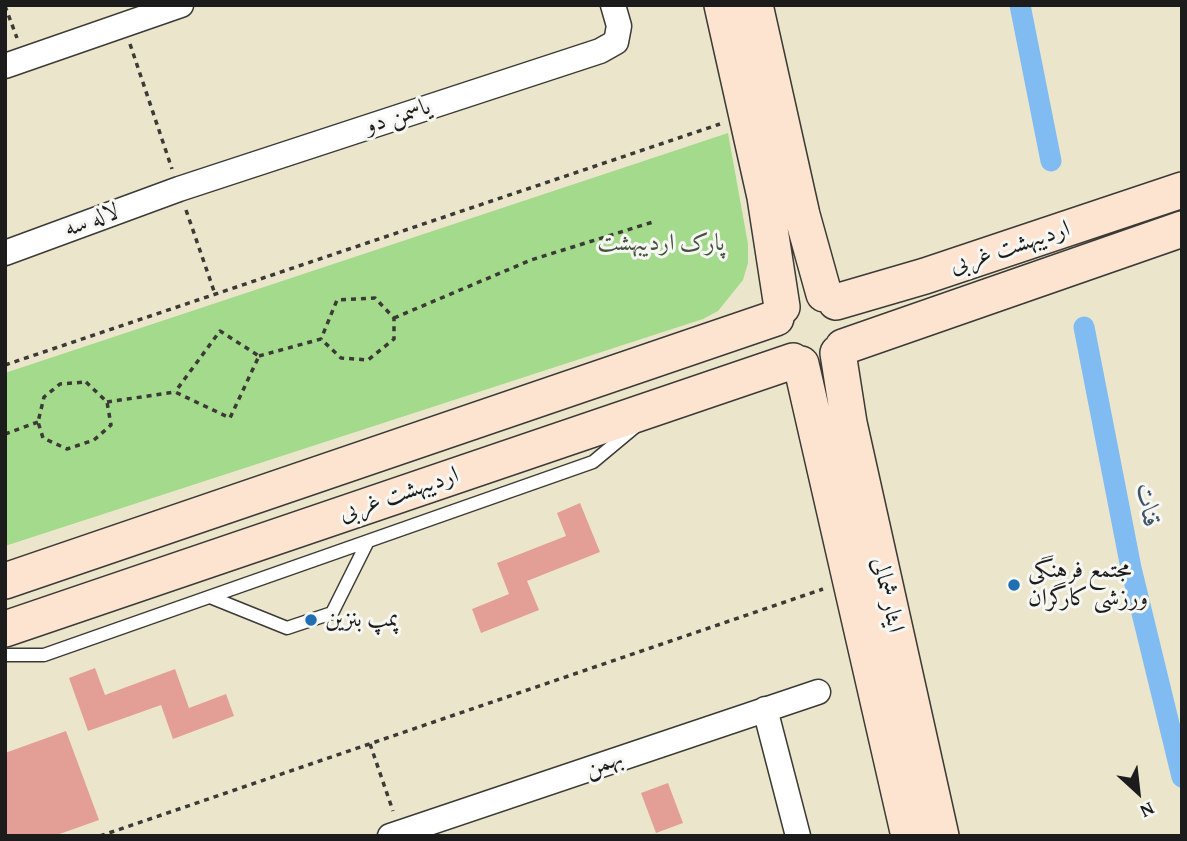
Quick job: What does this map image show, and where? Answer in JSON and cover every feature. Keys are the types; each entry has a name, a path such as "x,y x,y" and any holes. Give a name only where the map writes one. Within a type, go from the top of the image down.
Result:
{"main road":[{"path":"722,5 765,197 779,312 776,338 779,347 797,362 821,364 841,350 848,323 830,298 802,215 755,5"},
{"name":"اردیبهشت غربی","path":"830,298 925,276 1182,190"},
{"name":"اردیبهشت غربی","path":"841,350 1182,229"},
{"path":"779,312 801,293 830,298"},
{"name":"اردیبهشت غربی","path":"5,581 779,312"},
{"name":"ایثار شمالی","path":"841,350 849,423 941,836"},
{"name":"اردیبهشت غربی","path":"5,629 797,362"},
{"name":"ایثار شمالی","path":"797,362 851,579 909,836"}],"street":[{"path":"15,63 181,5"},
{"name":"یاسمن دو","path":"179,189 600,51 616,42 619,26 612,5"},
{"name":"لاله سه","path":"5,253 179,189"},
{"name":"بهمن","path":"395,834 818,692"},
{"path":"765,709 798,836"}],"lane":[{"path":"5,655 44,655 593,462 659,407"},
{"path":"210,597 287,628 332,613 368,541"}],"path":[{"path":"5,6 15,63"},
{"path":"123,26 215,294"},
{"path":"5,365 747,114"},
{"path":"394,318 531,260 653,222"},
{"path":"375,298 394,318 394,339 368,360 341,358 321,340 337,300 375,298"},
{"path":"175,392 220,331 259,356 321,340"},
{"path":"107,402 175,392 230,418 259,356"},
{"path":"86,382 107,402 111,425 94,440 67,449 43,438 38,422 44,397 60,384 86,382"},
{"path":"5,434 38,422"},
{"path":"100,836 851,579"},
{"path":"370,744 395,834"}],"green space":[{"name":"پارک اردیبهشت","path":"728,133 748,244 748,263 743,280 718,311 703,319 5,546 5,373"}],"building":[{"path":"580,503 600,552 527,581 539,610 481,633 472,609 509,594 497,563 566,536 557,513"},
{"path":"95,668 105,695 175,669 189,708 226,694 234,716 173,739 161,705 88,731 69,678"},
{"path":"66,731 99,820 54,836 5,836 5,753"},
{"path":"668,783 683,823 656,833 641,793"}],"waterway":[{"path":"1020,5 1051,161"},
{"name":"قنات","path":"1084,327 1131,568 1182,777"}],"place":[{"name":"مجتمع فرهنگی ورزشی کارگران","path":"1014,585"},
{"name":"پمپ بنزین","path":"311,620"}]}
